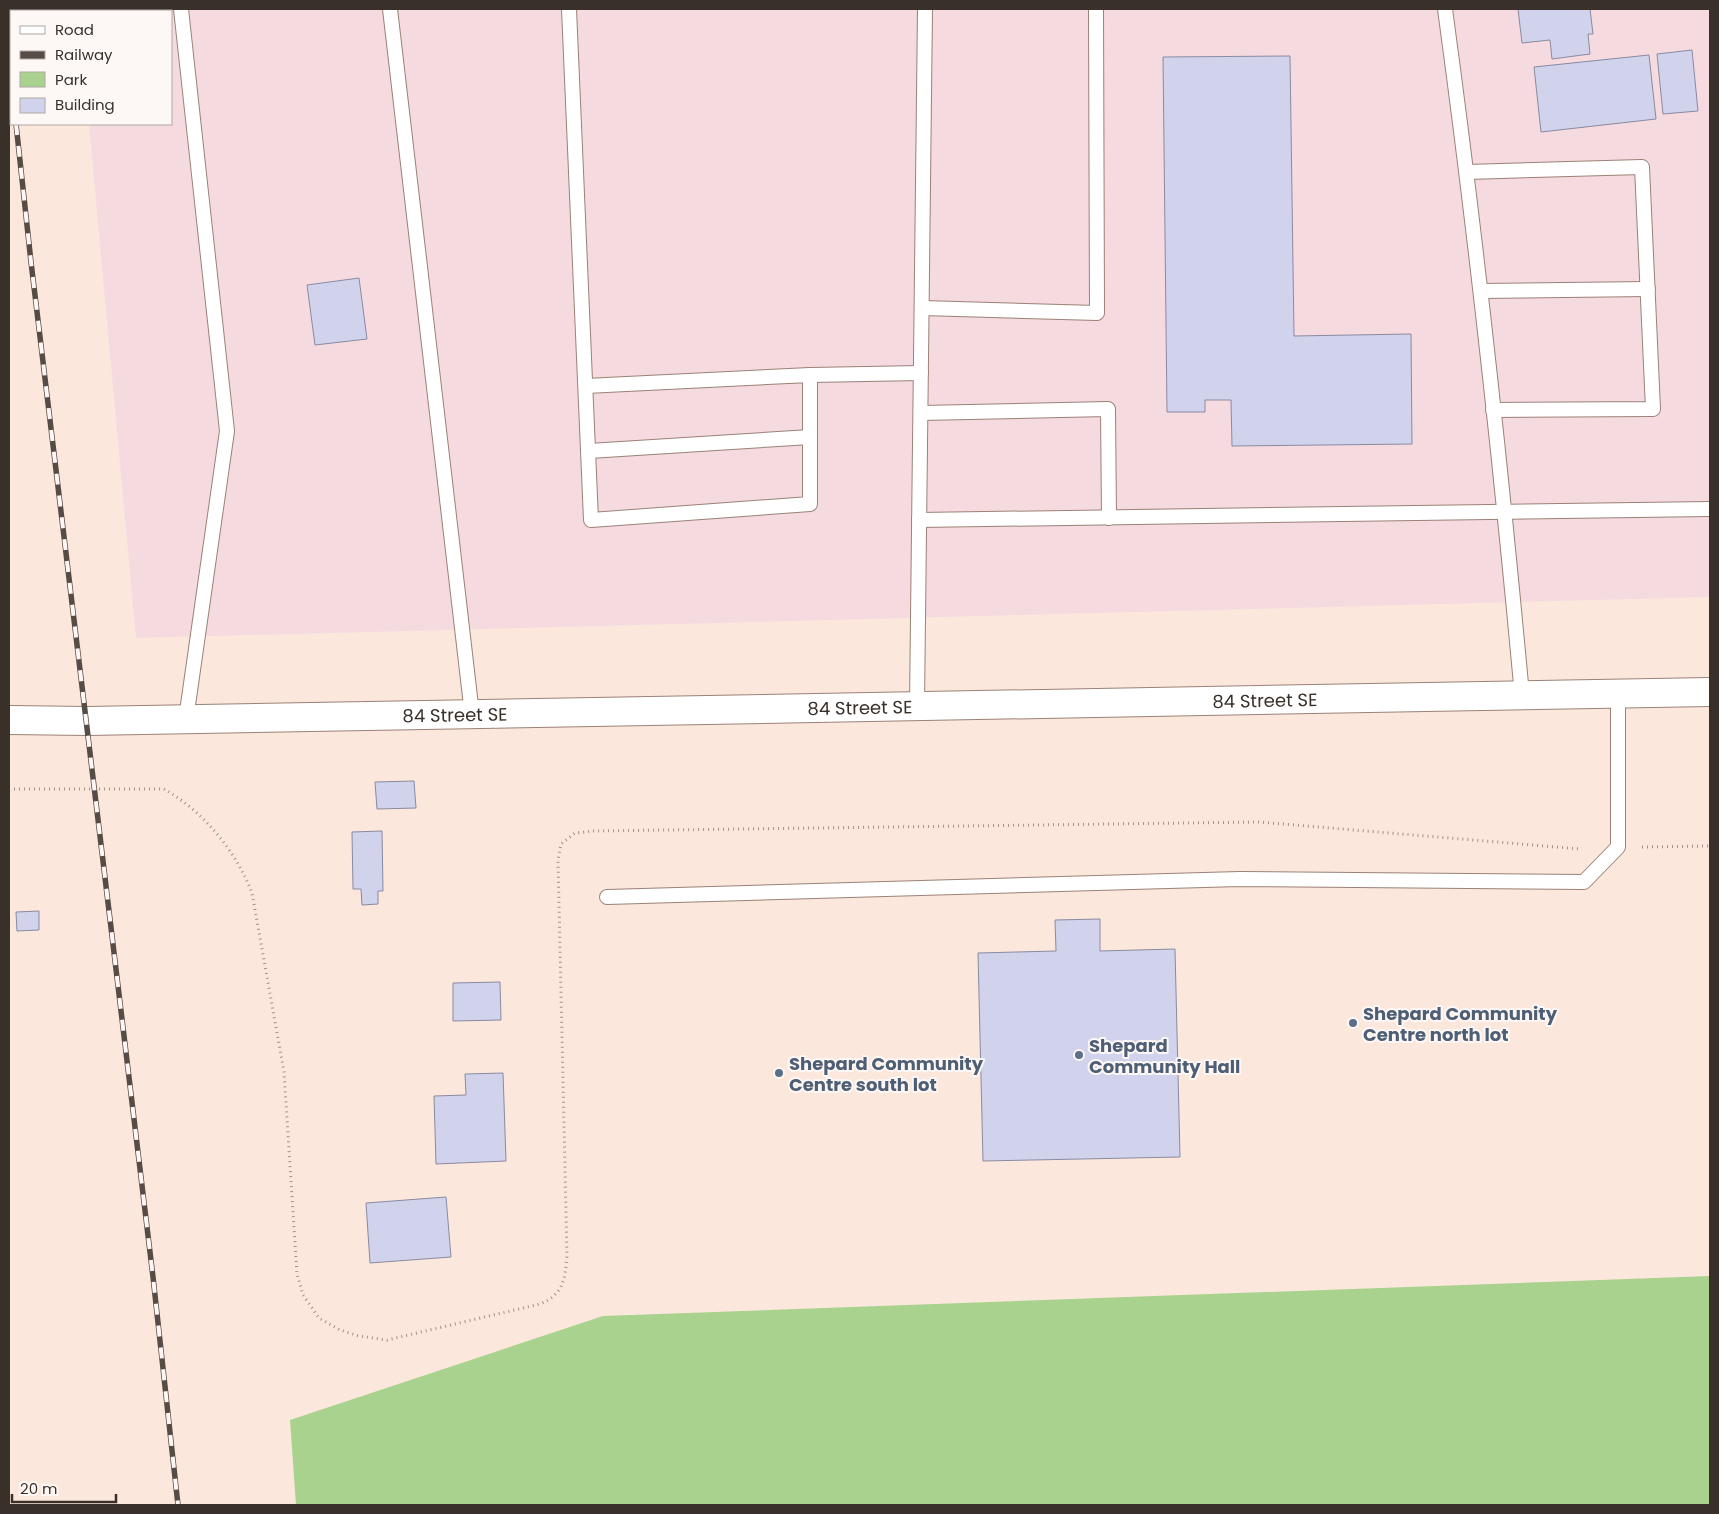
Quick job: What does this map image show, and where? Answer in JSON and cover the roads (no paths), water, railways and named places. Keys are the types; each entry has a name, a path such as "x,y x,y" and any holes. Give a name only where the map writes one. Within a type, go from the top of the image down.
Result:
{"street":[{"name":"84 Street SE","path":"9,720 186,719 1710,692"}],"lane":[{"path":"181,9 227,431 186,719"},
{"path":"390,9 472,714"},
{"path":"569,9 592,520 810,504 810,375"},
{"path":"917,706 925,9"},
{"path":"922,308 1097,313 1096,9"},
{"path":"1445,9 1467,172 1493,410 1501,461 1522,695"},
{"path":"1467,172 1642,167 1653,409 1493,410"},
{"path":"1481,291 1648,289"},
{"path":"586,386 810,375 922,373"},
{"path":"921,413 1108,409 1109,518"},
{"path":"589,451 810,437"},
{"path":"919,520 1710,509"},
{"path":"607,897 1240,879 1584,882 1618,847 1620,784 1618,693"}],"railway":[{"path":"9,51 10,64"},
{"path":"16,125 153,1277 178,1505"}],"place":[{"name":"Shepard Community Centre north lot","path":"1353,1023"},
{"name":"Shepard Community Hall","path":"1079,1055"},
{"name":"Shepard Community Centre south lot","path":"779,1073"}]}
